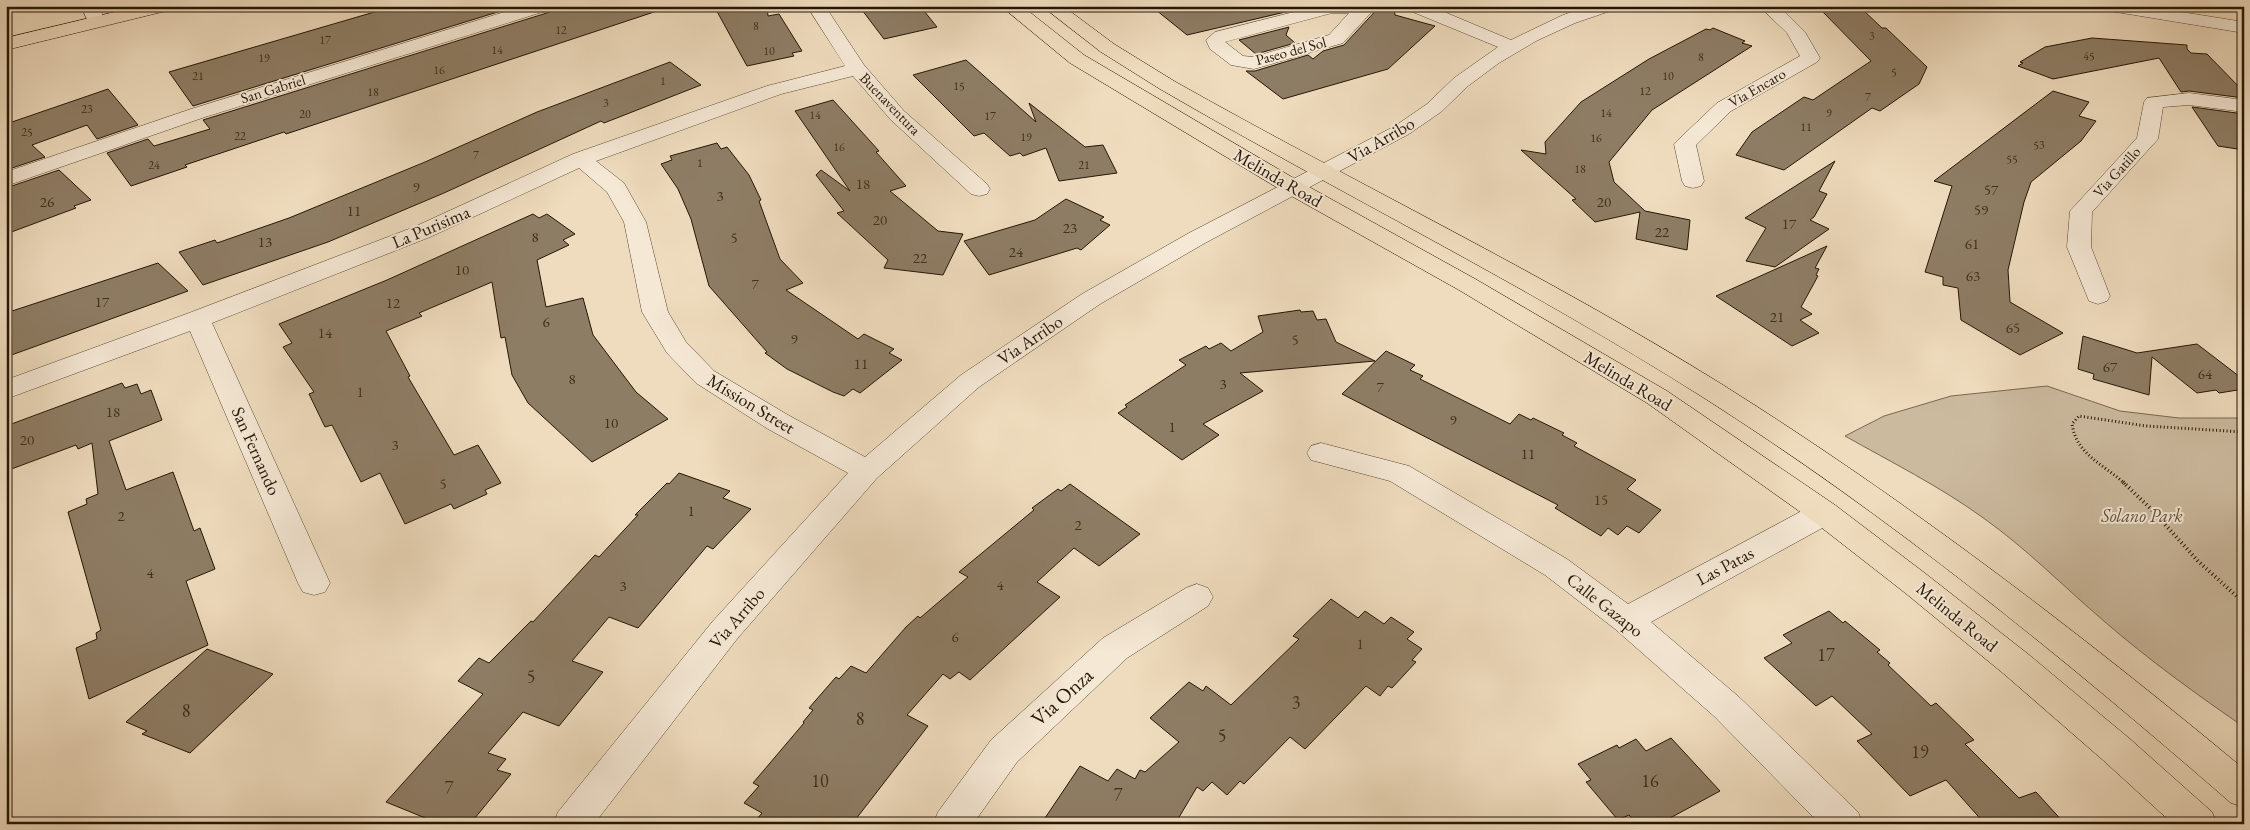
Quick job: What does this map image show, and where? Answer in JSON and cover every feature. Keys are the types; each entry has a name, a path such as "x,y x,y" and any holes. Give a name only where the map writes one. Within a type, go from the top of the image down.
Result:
{"main road":[{"path":"70,10 92,12 164,6"},
{"name":"Melinda Road","path":"1010,6 1077,59 1294,188 1468,285 1657,397 1824,513 1915,583 2016,664 2200,824"},
{"name":"Melinda Road","path":"1051,6 1080,29 1134,65 1630,341 1774,430 1847,480 1978,575 2133,698 2244,791"},
{"path":"6,44 92,12"}],"street":[{"name":"San Gabriel","path":"6,179 198,112 543,6"},
{"name":"Buenaventura","path":"816,6 857,68 897,114 979,189"},
{"path":"1414,6 1521,42"},
{"path":"1448,6 1521,42"},
{"name":"Via Arribo","path":"571,824 725,630 867,471 970,381 1091,298 1197,238 1402,130 1434,108 1468,76 1492,59 1521,42 1569,19 1607,6"},
{"name":"Via Encaro","path":"1694,181 1685,144 1724,106 1810,58 1805,42 1768,6"},
{"path":"2110,6 2244,28"},
{"name":"Paseo del Sol","path":"1366,7 1336,39 1254,63 1238,61 1218,45 1215,40 1222,36 1332,8 1366,7"},
{"name":"La Purisima","path":"6,390 198,319 422,232 581,159 774,90 857,68"},
{"name":"Via Gatillo","path":"2098,296 2079,247 2081,212 2147,139 2154,102 2189,99 2244,106"},
{"name":"Mission Street","path":"581,159 616,188 635,222 655,312 676,347 705,378 778,422 867,471"},
{"name":"San Fernando","path":"198,319 314,583"},
{"name":"Calle Gazapo","path":"1322,453 1399,473 1556,567 1626,620 1727,707 1844,824"},
{"name":"Las Patas","path":"1626,620 1824,513"},
{"name":"Via Onza","path":"951,824 1004,751 1116,648 1197,597"}],"path":[{"path":"2244,432 2146,426 2079,416 2072,424 2074,438 2090,457 2122,480 2198,561 2244,603"}],"green space":[{"name":"Solano Park","path":"2047,386 2120,411 2179,418 2244,418 2244,727 2139,650 1982,517 1932,485 1845,436 1884,416 1951,396"}],"building":[{"path":"395,6 517,6 193,106 169,72"},
{"path":"554,6 657,6 657,11 286,134 284,132 185,165 187,167 131,186 107,153 148,139 154,146 210,129 203,120 550,12"},
{"path":"714,6 767,6 768,16 779,14 802,51 792,53 794,56 747,66"},
{"path":"859,6 920,6 937,27 884,39"},
{"path":"1151,6 1296,6 1294,10 1187,35"},
{"path":"1380,6 1394,6 1395,15 1435,26 1388,69 1283,99 1246,71 1255,71 1308,55 1313,59 1323,51 1344,45"},
{"path":"1854,7 1862,9 1882,28 1886,28 1927,67 1919,84 1880,111 1872,108 1784,170 1736,155 1752,132 1804,97 1813,100 1871,61 1821,10 1824,10 1822,8"},
{"path":"1289,27 1286,35 1295,43 1256,54 1239,40"},
{"path":"1713,28 1745,41 1742,43 1752,46 1652,110 1609,162 1614,182 1645,211 1690,220 1687,250 1636,239 1640,212 1595,222 1572,200 1576,199 1521,150 1546,154 1545,142 1581,102 1649,59 1706,29 1710,30"},
{"path":"2092,38 2187,45 2187,49 2191,53 2207,54 2244,92 2244,98 2189,91 2181,92 2159,58 2053,79 2018,66 2023,63 2020,62 2045,47"},
{"path":"966,60 1036,122 1029,103 1085,147 1103,145 1117,173 1059,181 1046,148 1023,156 1020,153 1010,156 984,133 974,136 913,75"},
{"path":"670,62 701,85 604,123 601,121 444,193 328,242 203,285 179,252 215,240 217,243 289,218 425,162 537,112"},
{"path":"108,89 138,125 97,139 87,125 32,145 45,157 6,170 6,120 9,123"},
{"path":"2053,91 2089,102 2079,116 2096,121 2081,141 2031,182 2024,202 2008,270 2010,302 2063,333 2020,355 1961,320 1958,288 1943,285 1943,277 1925,272 1952,186 1934,181"},
{"path":"833,100 879,151 876,152 906,186 890,191 938,231 963,234 943,275 884,268 888,260 837,213 844,211 816,175 821,170 850,191 795,111"},
{"path":"2192,107 2244,114 2244,150 2218,146"},
{"path":"717,143 721,149 727,147 749,175 761,200 759,201 780,259 803,283 786,290 858,339 864,334 894,349 889,353 902,360 860,393 853,389 844,396 787,369 765,353 767,352 709,286 691,219 678,189 661,164 672,160 670,156"},
{"path":"1835,161 1819,191 1827,194 1814,217 1810,220 1829,229 1775,267 1746,261 1766,228 1745,218"},
{"path":"59,170 91,200 74,206 76,208 6,234 6,188"},
{"path":"1066,199 1104,217 1100,220 1110,225 1081,250 1077,248 989,275 964,241 1035,220"},
{"path":"533,214 539,218 547,214 575,234 563,240 569,245 537,260 546,307 583,298 593,335 636,392 668,419 592,462 528,403 512,375 505,337 501,338 492,282 419,313 422,316 386,331 410,376 408,377 454,455 478,445 501,483 485,490 487,494 454,509 451,504 405,524 380,473 361,482 332,425 325,427 309,394 314,392 283,347 292,343 279,324 387,280"},
{"path":"1827,246 1815,268 1819,269 1816,275 1818,276 1801,307 1812,314 1800,320 1819,333 1792,346 1716,296"},
{"path":"158,263 188,291 6,357 6,313"},
{"path":"1300,310 1301,312 1313,311 1317,320 1326,319 1336,342 1375,361 1240,373 1263,391 1203,424 1219,435 1182,460 1118,413 1127,407 1125,405 1186,365 1179,360 1206,346 1209,349 1221,343 1231,351 1263,332 1258,316"},
{"path":"2083,336 2137,353 2197,344 2244,380 2244,389 2219,393 2216,390 2197,393 2152,357 2149,395 2093,379 2094,374 2078,369"},
{"path":"1386,351 1415,365 1410,370 1423,376 1420,379 1510,424 1519,414 1531,420 1533,418 1564,433 1562,435 1577,443 1574,446 1636,480 1627,489 1661,510 1639,533 1627,526 1618,535 1608,528 1601,536 1555,508 1558,505 1342,394"},
{"path":"122,383 125,388 137,384 141,394 151,390 162,420 109,441 126,490 173,472 194,531 200,528 215,569 186,581 208,645 89,699 76,648 97,639 96,633 101,630 68,512 87,504 86,499 98,494 92,443 78,449 76,445 6,471 6,426"},
{"path":"679,473 730,491 723,498 751,509 713,549 707,546 638,628 609,617 572,661 603,672 559,726 523,712 488,753 506,759 497,770 511,774 470,824 440,824 386,802 483,694 458,681 479,658 489,663 531,621 533,622 595,555 599,557 638,515 635,515"},
{"path":"1070,484 1140,534 1099,566 1074,548 1037,582 1060,597 970,680 959,672 950,679 943,674 907,715 928,726 852,824 753,824 762,813 744,803 759,786 753,783 804,723 813,710 809,708 836,677 839,679 851,666 866,673 906,627 918,616 920,618 968,577 959,572 1034,510 1032,508 1058,489 1061,491"},
{"path":"1331,599 1358,618 1365,611 1384,624 1391,617 1414,632 1407,639 1422,649 1412,660 1416,662 1392,688 1388,686 1380,696 1366,686 1305,749 1290,737 1244,784 1240,781 1227,795 1212,782 1203,791 1197,787 1175,824 1041,824 1080,766 1108,781 1117,769 1135,779 1140,770 1145,772 1179,742 1150,718 1189,682 1203,691 1206,686 1231,705 1299,639 1293,636"},
{"path":"1829,611 1843,623 1845,621 1880,650 1877,652 1890,663 1888,665 1931,706 1936,703 1974,740 1965,744 2019,798 2036,792 2065,824 1985,824 1946,780 1910,796 1857,741 1872,734 1832,696 1816,706 1764,658 1792,643 1783,635"},
{"path":"207,649 273,674 190,753 142,734 147,731 126,722"},
{"path":"1671,738 1720,791 1659,824 1637,824 1629,815 1618,820 1586,782 1591,780 1578,764 1617,745 1619,748 1636,739 1646,751"}]}
